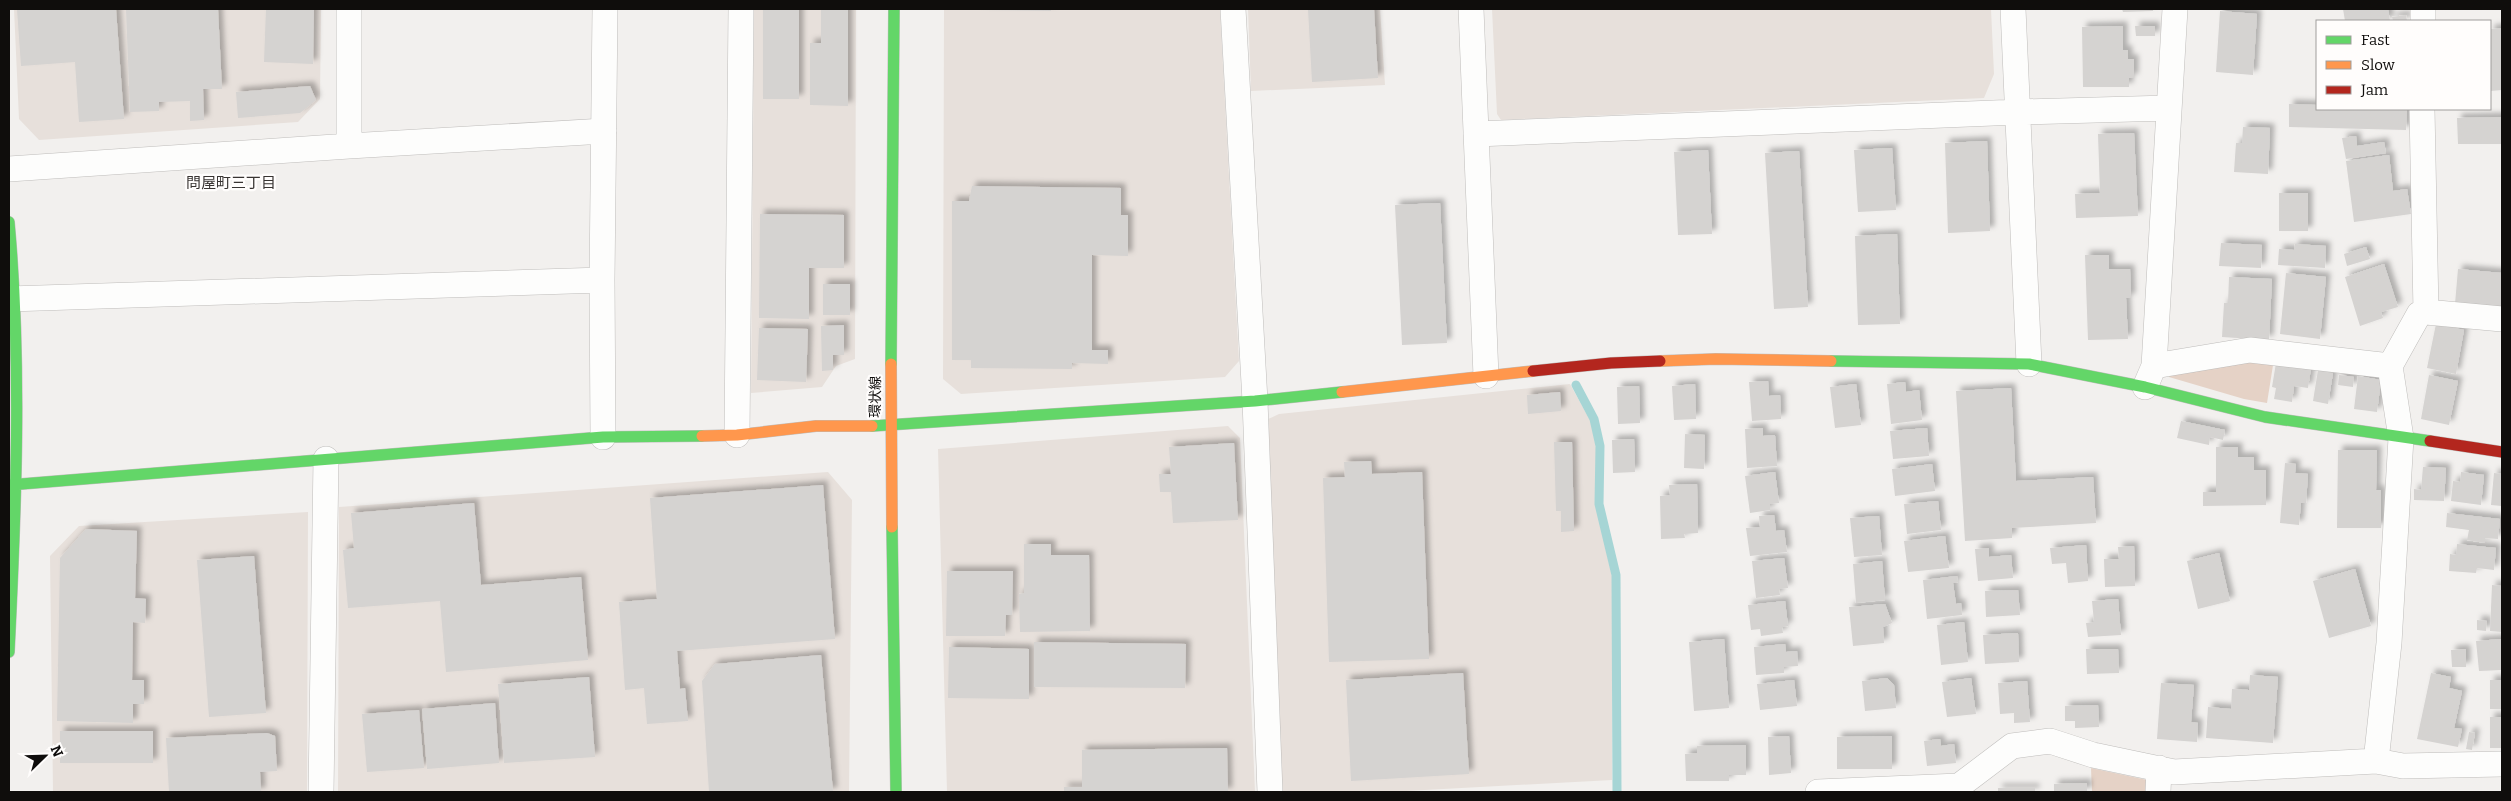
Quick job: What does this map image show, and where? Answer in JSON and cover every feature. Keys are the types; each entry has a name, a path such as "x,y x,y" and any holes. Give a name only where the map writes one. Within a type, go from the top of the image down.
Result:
{"street":[{"path":"349,146 350,9"},
{"path":"603,438 602,280 605,9"},
{"path":"737,435 741,9"},
{"name":"環状線","path":"894,9 890,426 894,791"},
{"path":"1234,9 1255,401 1270,792"},
{"path":"1471,9 1486,376"},
{"path":"2013,9 2029,364"},
{"path":"2150,376 2175,9"},
{"path":"1476,134 2018,112 2169,108"},
{"path":"2422,110 2426,312"},
{"path":"9,169 604,131"},
{"path":"9,222 12,299 13,485 9,652"},
{"path":"12,299 602,280"},
{"path":"2376,761 2389,644 2401,438 2390,366 2419,314 2426,312 2502,319"},
{"path":"2150,376 2250,350 2390,366"},
{"path":"13,485 603,438 737,435 816,426 890,426 1255,401 1610,363 1716,359 2029,364 2150,376 2266,417 2502,452"},
{"path":"322,792 326,459"},
{"path":"1818,792 1959,786 2012,746 2050,741 2159,780 2174,772 2376,761 2403,766 2502,764"}],"shaded area":[{"path":"14,9 321,9 320,99 298,122 39,140 19,119"},
{"path":"754,9 856,9 855,359 836,366 822,387 751,393"},
{"path":"944,9 1220,9 1239,361 1225,377 961,394 943,379"},
{"path":"1248,9 1380,9 1385,85 1251,91"},
{"path":"1492,9 1991,9 1994,74 1984,98 1501,120 1497,114"},
{"path":"2274,359 2267,403 2244,399 2169,377 2174,367"},
{"path":"1570,384 1591,422 1596,448 1596,507 1612,576 1612,780 1388,792 1280,792 1266,420 1279,414"},
{"path":"1228,426 1240,438 1255,792 947,792 938,449"},
{"path":"828,472 852,500 849,792 338,792 339,507"},
{"path":"308,512 307,792 53,792 50,556 79,526"},
{"path":"2091,768 2152,781 2151,792 2092,792"}],"building":[{"path":"17,9 116,9 124,119 79,122 75,62 21,66"},
{"path":"126,9 218,9 222,89 203,89 204,120 190,121 190,101 159,102 159,111 130,112"},
{"path":"266,9 314,9 313,64 264,62"},
{"path":"763,9 799,9 799,99 763,99"},
{"path":"821,9 848,9 848,106 810,105 810,43 821,43"},
{"path":"1051,9 1051,11 977,10"},
{"path":"1308,9 1374,9 1378,78 1312,82"},
{"path":"2122,9 2153,9 2153,11 2123,12"},
{"path":"2343,9 2388,9 2390,20 2345,20"},
{"path":"2220,11 2257,14 2253,75 2216,72"},
{"path":"2406,15 2407,20 2393,20 2392,17"},
{"path":"2123,26 2123,50 2128,50 2128,59 2134,59 2134,78 2129,78 2129,87 2083,87 2082,27"},
{"path":"2135,26 2155,26 2155,36 2136,36"},
{"path":"2502,28 2502,90 2491,91 2491,29"},
{"path":"310,86 316,100 300,113 238,118 236,92"},
{"path":"2289,104 2316,105 2316,110 2407,110 2406,130 2289,127"},
{"path":"2502,117 2502,144 2458,144 2457,118"},
{"path":"2243,127 2270,128 2268,174 2234,172 2236,143 2242,143"},
{"path":"2134,133 2138,216 2076,218 2075,194 2100,193 2098,134"},
{"path":"2356,136 2357,146 2384,142 2386,153 2346,159 2342,138"},
{"path":"1987,141 1990,231 1948,233 1945,143"},
{"path":"1892,148 1896,210 1858,212 1854,150"},
{"path":"1708,150 1712,234 1678,235 1674,152"},
{"path":"1799,151 1808,307 1774,309 1765,153"},
{"path":"2389,155 2393,191 2407,189 2411,214 2354,222 2346,161"},
{"path":"972,186 1121,188 1121,215 1128,215 1128,256 1092,255 1092,350 1108,350 1108,364 1072,363 1072,369 971,368 971,360 952,360 952,201 969,201"},
{"path":"2279,193 2308,193 2308,231 2279,231"},
{"path":"1440,203 1447,343 1402,345 1395,205"},
{"path":"760,214 844,215 844,268 809,268 809,319 759,318"},
{"path":"1897,234 1900,324 1858,325 1855,236"},
{"path":"2221,243 2262,245 2261,268 2219,266"},
{"path":"2295,244 2326,246 2325,268 2278,265 2279,249 2294,250"},
{"path":"2366,247 2370,259 2347,266 2344,254"},
{"path":"2085,255 2109,255 2109,269 2130,269 2131,298 2126,298 2128,339 2088,340"},
{"path":"2384,264 2398,307 2381,312 2383,318 2360,326 2345,277"},
{"path":"2458,269 2502,273 2502,308 2455,304"},
{"path":"2286,273 2326,277 2320,339 2280,334"},
{"path":"2229,277 2272,279 2269,340 2222,337 2224,303 2228,303"},
{"path":"823,284 850,284 850,315 823,315"},
{"path":"2436,324 2464,330 2456,374 2427,368"},
{"path":"844,325 844,355 833,355 833,370 822,371 821,326"},
{"path":"759,328 808,329 806,382 757,380"},
{"path":"2276,363 2311,368 2308,388 2294,386 2292,402 2274,399 2276,388 2272,387"},
{"path":"2318,370 2333,373 2328,404 2313,401"},
{"path":"2339,375 2354,377 2353,387 2338,385"},
{"path":"2429,375 2458,381 2449,425 2421,419"},
{"path":"2358,376 2381,380 2377,412 2354,409"},
{"path":"1768,381 1769,396 1780,395 1781,419 1752,421 1749,382"},
{"path":"1905,382 1906,392 1919,390 1922,420 1891,424 1887,384"},
{"path":"1695,384 1696,419 1674,420 1672,386"},
{"path":"1856,384 1861,425 1835,428 1830,387"},
{"path":"1639,386 1640,423 1618,424 1617,387"},
{"path":"2011,388 2016,481 2093,477 2096,523 2012,528 2012,538 1965,541 1956,391"},
{"path":"1560,392 1561,411 1528,414 1527,395"},
{"path":"2181,421 2225,430 2223,440 2210,437 2209,445 2177,438"},
{"path":"1763,428 1763,436 1775,435 1777,466 1747,468 1745,429"},
{"path":"1927,428 1929,456 1893,459 1890,431"},
{"path":"1685,434 1705,435 1704,469 1684,468"},
{"path":"1634,439 1635,472 1613,473 1612,440"},
{"path":"1554,442 1572,442 1574,531 1561,532 1561,511 1556,511"},
{"path":"1234,443 1238,520 1173,523 1171,492 1160,492 1159,474 1171,474 1169,447"},
{"path":"2216,447 2238,447 2238,457 2254,457 2254,470 2266,470 2266,505 2203,506 2203,492 2216,492"},
{"path":"2338,450 2377,450 2376,490 2381,490 2381,528 2337,528"},
{"path":"1371,461 1372,474 1422,472 1429,659 1329,662 1323,478 1345,477 1344,462"},
{"path":"2285,463 2296,464 2295,473 2308,474 2306,503 2301,503 2299,525 2280,523"},
{"path":"1932,464 1935,491 1895,496 1892,469"},
{"path":"2423,467 2446,468 2444,501 2414,500 2414,489 2421,490"},
{"path":"1775,472 1779,503 1770,504 1770,510 1750,513 1745,476"},
{"path":"2461,472 2484,475 2481,505 2451,501 2453,481 2460,482"},
{"path":"2494,473 2502,474 2502,506 2491,505"},
{"path":"1697,484 1698,533 1684,534 1685,538 1661,539 1660,496 1670,495 1669,485"},
{"path":"823,485 835,639 677,651 680,689 685,688 688,721 647,724 644,688 625,690 619,602 657,599 650,498"},
{"path":"1938,501 1941,530 1907,534 1904,504"},
{"path":"474,503 481,585 581,577 588,660 446,672 440,601 348,608 343,550 354,548 351,513"},
{"path":"2447,513 2500,519 2498,539 2485,538 2485,543 2467,540 2469,530 2446,527"},
{"path":"1774,515 1776,531 1784,530 1787,552 1750,556 1746,528 1760,527 1759,516"},
{"path":"1879,516 1882,555 1854,557 1850,518"},
{"path":"86,529 137,531 135,598 146,599 145,623 133,622 132,680 144,680 144,704 133,704 133,723 57,721 60,558"},
{"path":"1945,536 1949,568 1908,572 1904,541"},
{"path":"1024,544 1051,544 1051,555 1089,555 1090,631 1020,632 1019,594 1024,593"},
{"path":"2457,544 2496,548 2494,570 2477,568 2476,573 2449,571 2450,554 2456,555"},
{"path":"2086,545 2088,581 2068,583 2066,563 2052,564 2050,548"},
{"path":"2134,546 2135,586 2105,587 2104,559 2119,559 2118,547"},
{"path":"1989,548 1989,557 2011,555 2013,578 1978,581 1975,549"},
{"path":"2219,553 2230,601 2198,609 2187,561"},
{"path":"254,556 266,713 209,717 197,560"},
{"path":"1784,558 1788,588 1779,589 1780,595 1756,598 1752,561"},
{"path":"1882,561 1885,600 1856,603 1853,564"},
{"path":"2355,569 2371,626 2329,638 2313,581"},
{"path":"947,571 1013,571 1012,615 1006,615 1005,636 946,636"},
{"path":"1957,576 1958,582 1953,583 1956,604 1961,603 1962,615 1927,619 1923,580"},
{"path":"2492,585 2502,586 2502,632 2490,631"},
{"path":"2018,590 2020,615 1986,617 1985,591"},
{"path":"2118,599 2121,635 2088,637 2086,623 2094,622 2092,601"},
{"path":"1785,601 1788,626 1782,627 1783,633 1761,636 1760,629 1751,630 1748,605"},
{"path":"1885,604 1892,623 1883,627 1884,643 1853,646 1849,607"},
{"path":"2477,620 2487,621 2486,631 2477,630"},
{"path":"1964,622 1968,662 1941,665 1937,625"},
{"path":"2018,633 2019,662 1985,664 1983,635"},
{"path":"1724,639 1729,708 1694,711 1689,642"},
{"path":"2502,639 2502,670 2479,671 2476,641"},
{"path":"1034,642 1186,644 1185,688 1034,687"},
{"path":"1785,644 1786,652 1797,651 1798,666 1784,667 1784,673 1756,675 1754,647"},
{"path":"949,647 1029,649 1029,699 948,698"},
{"path":"2086,649 2118,649 2119,673 2087,674"},
{"path":"2466,649 2466,667 2452,667 2451,650"},
{"path":"821,655 833,792 709,792 702,681 715,664"},
{"path":"1463,673 1469,774 1351,781 1346,680"},
{"path":"2431,673 2451,677 2449,688 2462,691 2454,728 2462,729 2458,747 2417,739"},
{"path":"2250,675 2278,677 2273,743 2206,738 2208,707 2231,709 2232,689 2249,690"},
{"path":"589,677 595,757 504,763 498,684"},
{"path":"1887,678 1894,685 1896,708 1865,711 1862,681"},
{"path":"1971,678 1976,714 1947,717 1942,682"},
{"path":"1794,680 1797,706 1760,710 1757,684"},
{"path":"2490,680 2502,680 2502,709 2490,709"},
{"path":"2027,681 2030,722 2014,723 2014,713 2000,714 1998,683"},
{"path":"2161,683 2194,685 2191,722 2198,723 2197,742 2157,739"},
{"path":"495,703 499,763 427,769 422,709"},
{"path":"2098,705 2099,727 2075,728 2075,721 2065,721 2065,706"},
{"path":"419,710 424,768 367,772 362,714"},
{"path":"2490,717 2502,717 2502,748 2490,748"},
{"path":"60,731 153,731 153,763 60,763"},
{"path":"2469,732 2475,733 2472,750 2466,749"},
{"path":"267,733 275,736 277,771 260,772 261,792 169,792 166,738"},
{"path":"1789,736 1791,773 1769,775 1768,737"},
{"path":"1892,736 1892,769 1837,769 1837,737"},
{"path":"1940,739 1941,746 1954,744 1956,763 1927,766 1924,741"},
{"path":"1746,745 1746,775 1729,775 1729,781 1686,781 1685,754 1697,753 1697,746"},
{"path":"1227,748 1228,792 1064,792 1064,787 1082,787 1082,750"},
{"path":"2087,783 2087,792 2054,792 2054,784"},
{"path":"1998,788 2035,788 2035,792 1998,792"}],"waterway":[{"path":"1576,385 1594,419 1600,446 1599,504 1616,575 1617,792"}],"traffic: fast":[{"path":"891,364 894,9"},
{"path":"9,222 17,383 16,490 9,652"},
{"path":"1831,361 2029,364 2145,387 2265,417 2430,441"},
{"path":"872,426 1255,401 1342,392"},
{"path":"9,485 603,437 702,436"},
{"path":"892,527 896,792"}],"traffic: slow":[{"path":"1660,361 1716,359 1831,361"},
{"path":"891,364 892,527"},
{"path":"1342,392 1533,371"},
{"path":"702,436 737,435 816,426 872,426"}],"traffic: jam":[{"path":"1533,371 1611,363 1660,361"},
{"path":"2430,441 2502,452"}],"district":[{"name":"問屋町三丁目","path":"231,183"}]}
